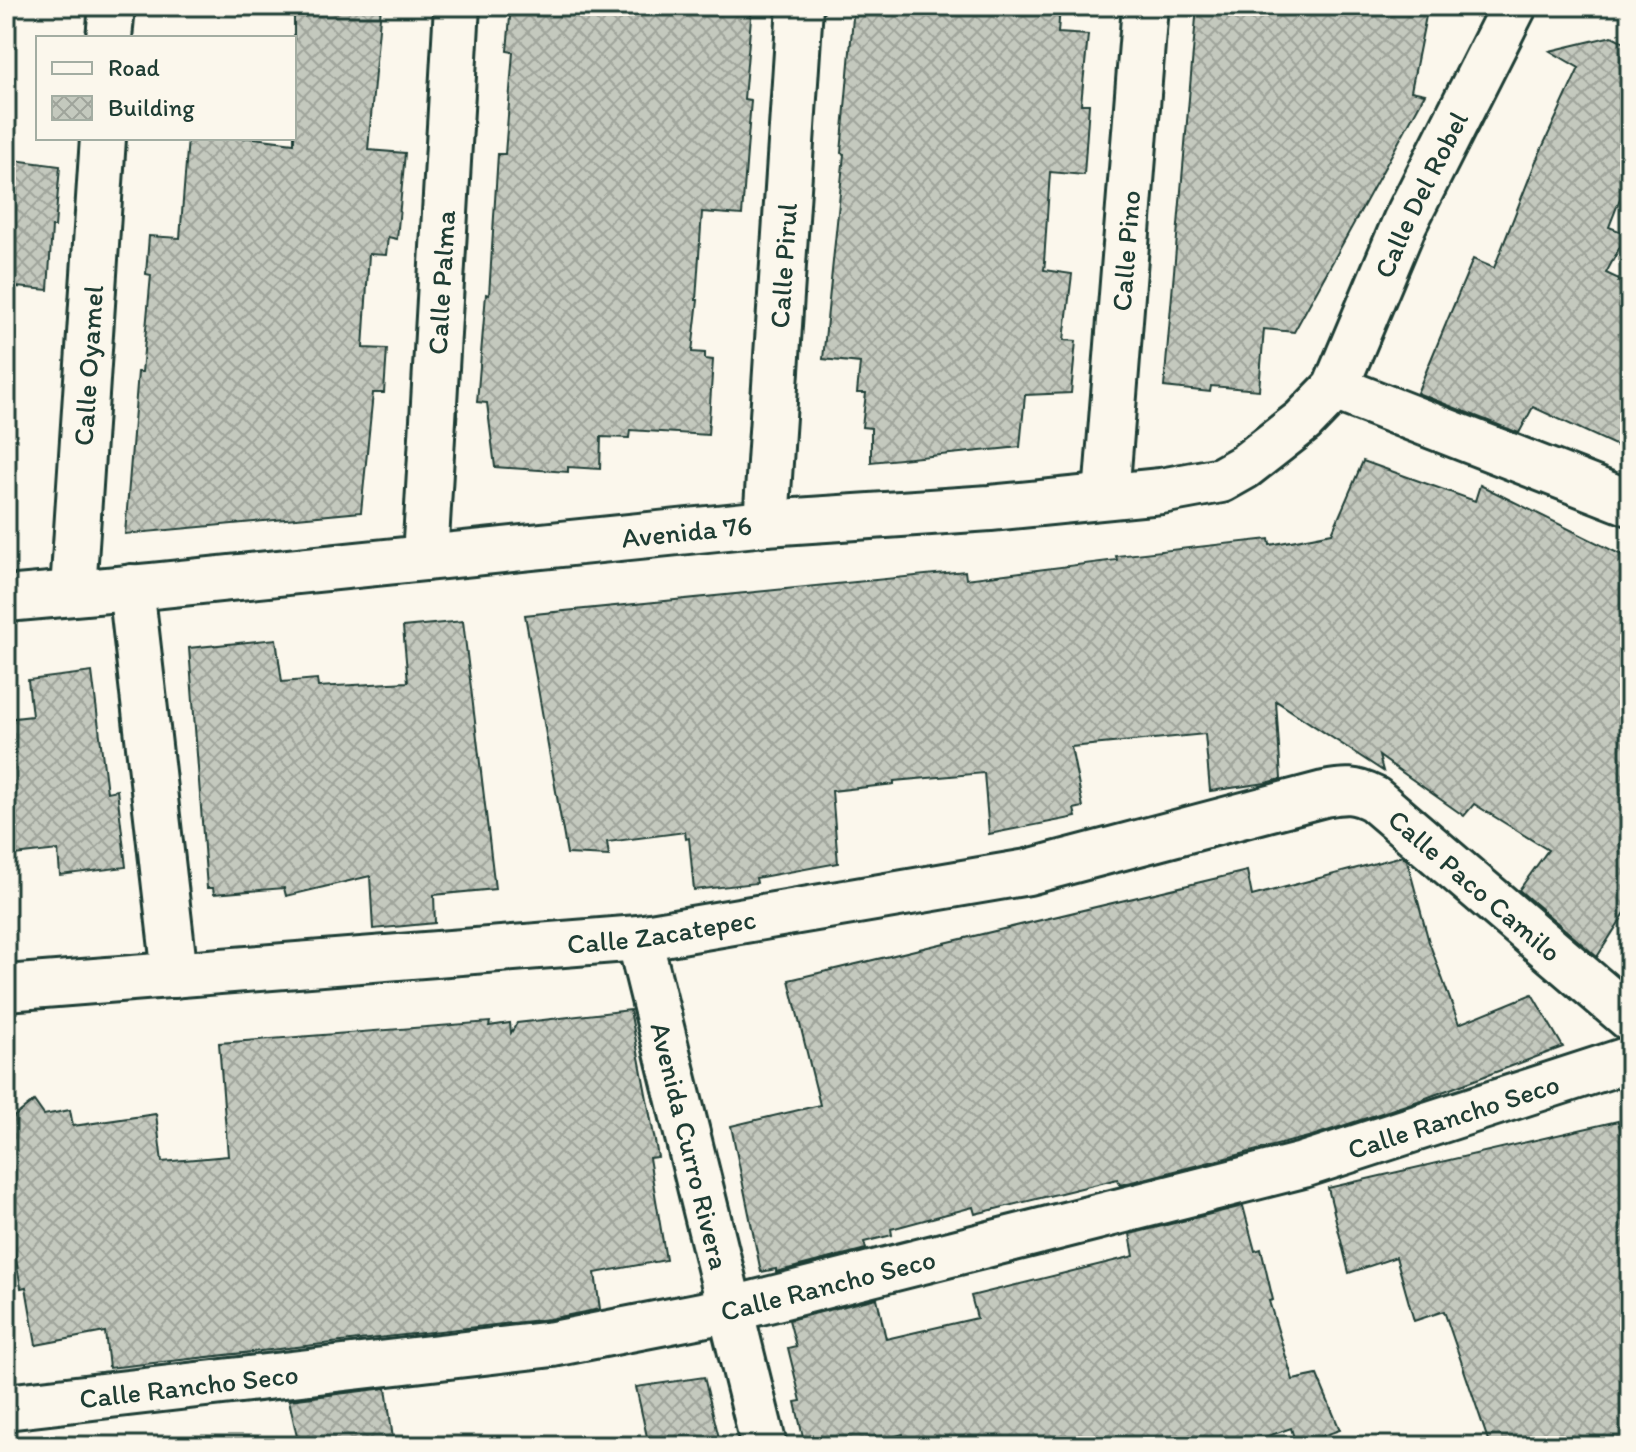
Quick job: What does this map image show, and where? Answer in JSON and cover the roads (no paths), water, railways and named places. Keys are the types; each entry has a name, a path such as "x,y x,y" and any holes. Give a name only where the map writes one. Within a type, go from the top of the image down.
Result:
{"street":[{"path":"109,36 112,6"},
{"name":"Calle Palma","path":"425,558 457,6"},
{"name":"Calle Pirul","path":"766,523 800,6"},
{"name":"Calle Pino","path":"1106,496 1145,6"},
{"name":"Calle Del Robel","path":"1335,388 1405,222 1514,6"},
{"name":"Calle Oyamel","path":"73,591 103,140"},
{"path":"1335,388 1630,503"},
{"name":"Avenida 76","path":"6,599 766,523 990,508 1191,487 1221,480 1244,467 1303,421 1335,388"},
{"path":"131,587 175,975"},
{"name":"Calle Paco Camilo","path":"1305,799 1349,790 1374,799 1630,1018"},
{"name":"Calle Zacatepec","path":"6,988 639,938 1028,872 1305,799"},
{"name":"Avenida Curro Rivera","path":"639,938 764,1446"},
{"name":"Calle Rancho Seco","path":"6,1407 553,1344 732,1309 1303,1165 1630,1059"}]}
